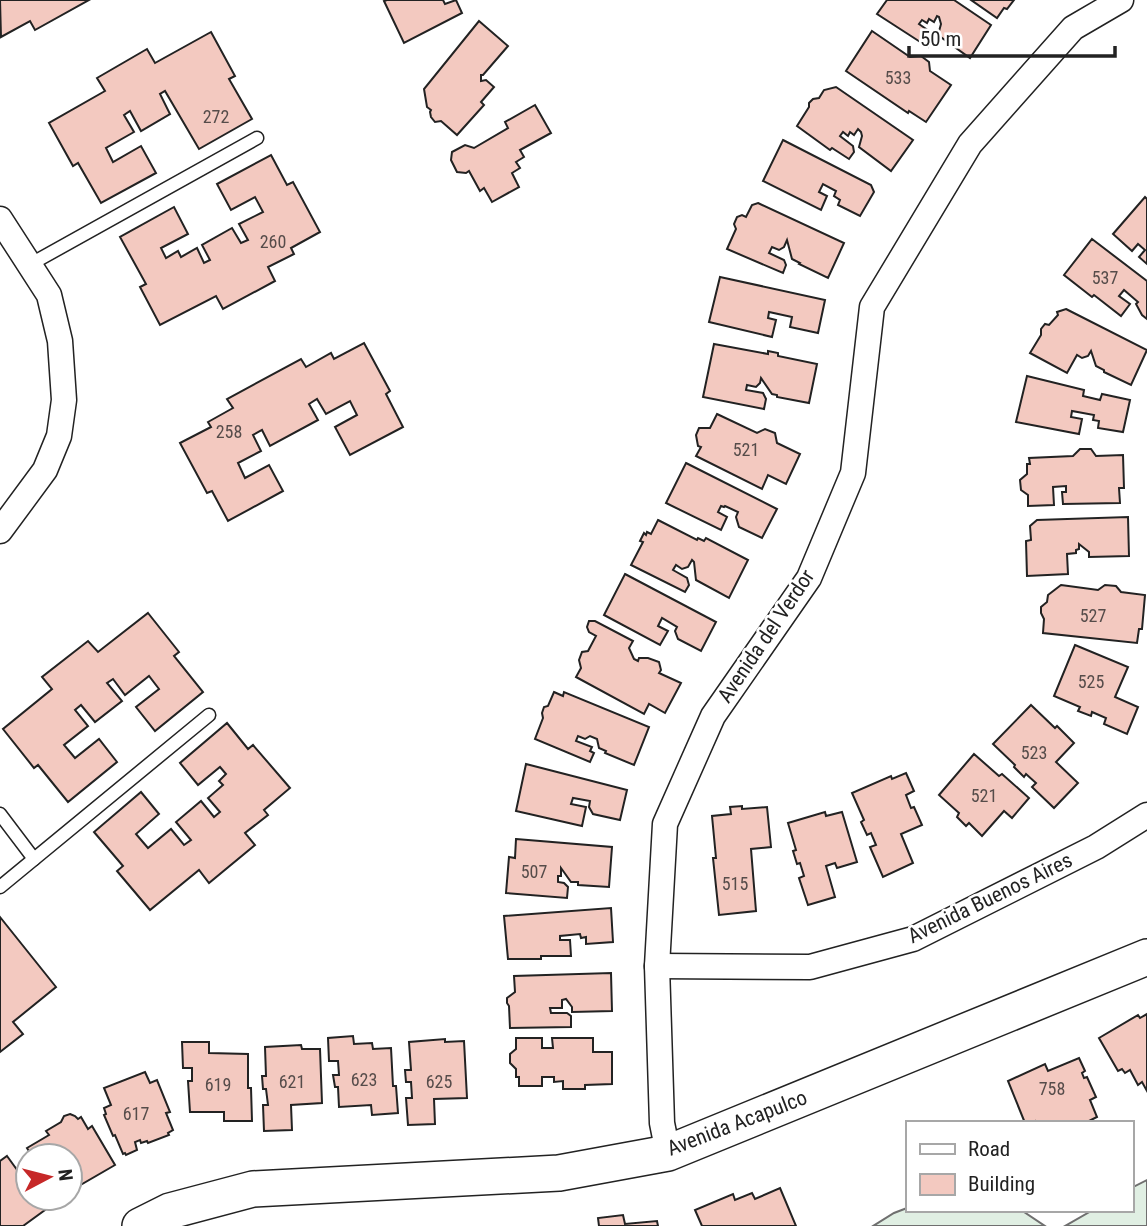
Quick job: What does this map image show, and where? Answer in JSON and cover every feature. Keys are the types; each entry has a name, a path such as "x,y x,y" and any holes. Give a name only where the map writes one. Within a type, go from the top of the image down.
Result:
{"street":[{"name":"Avenida del Verdor","path":"668,1153 662,1123 657,966 664,824 713,716 809,578 853,473 872,307 970,144 1073,28 1121,0"},
{"path":"0,219 48,295 60,341 64,400 60,436 45,470 0,531"},
{"name":"Avenida Buenos Aires","path":"657,966 810,967 913,939 1096,846 1147,814"},
{"name":"Avenida Acapulco","path":"140,1226 170,1211 253,1189 559,1172 668,1153 1147,957"}],"lane":[{"path":"29,265 257,138"},
{"path":"0,887 209,715"},
{"path":"0,814 34,859"}],"green space":[{"path":"1147,1180 1147,1226 1065,1226 1090,1212 1133,1212 1133,1187"},
{"path":"906,1208 906,1212 1024,1212 1045,1226 873,1226"}],"building":[{"path":"0,0 89,0 35,30 30,21 1,37"},
{"path":"443,0 445,4 456,0 462,13 404,43 384,1"},
{"path":"887,0 954,0 991,25 970,58 938,35 941,24 937,16 934,22 929,19 927,23 922,20 919,24 932,33 933,40 928,47 877,14"},
{"path":"971,0 1014,0 997,18"},
{"path":"479,21 508,46 481,75 481,81 486,80 494,87 481,102 484,105 457,135 441,121 435,122 431,117 424,89"},
{"path":"872,31 910,57 921,56 929,62 930,71 951,85 926,122 846,71"},
{"path":"211,32 235,76 229,79 252,119 199,149 165,91 160,94 170,114 141,131 130,111 124,115 134,132 106,148 113,162 141,146 156,173 101,203 78,163 73,166 49,123 105,91 97,78 147,49 155,63"},
{"path":"836,87 913,140 891,171 859,147 862,136 858,129 854,135 850,132 848,136 843,132 840,136 853,146 854,152 849,159 832,148 830,150 797,126 813,99 819,98 824,90"},
{"path":"535,105 551,133 520,150 524,157 516,162 520,168 512,173 519,187 492,202 484,188 480,191 469,171 457,172 451,160 452,152 465,145 474,148 508,128 505,122"},
{"path":"783,140 871,185 874,192 860,216 838,205 840,200 834,196 836,191 823,184 819,192 827,196 821,210 763,181"},
{"path":"271,155 287,185 293,182 320,232 291,248 294,254 268,267 275,281 223,309 216,296 160,325 140,287 146,284 120,237 174,207 188,234 161,248 166,258 178,251 181,257 197,248 204,263 210,260 202,245 232,228 241,243 248,240 239,224 263,212 255,197 231,210 217,184"},
{"path":"1145,197 1147,264 1139,257 1145,250 1138,244 1132,251 1113,234"},
{"path":"758,203 844,243 828,278 792,259 787,240 784,247 779,250 772,247 769,253 784,260 786,265 783,273 727,249 736,229 734,224 737,217 746,217 752,205"},
{"path":"1092,239 1147,281 1147,319 1136,304 1138,302 1124,290 1119,296 1130,304 1121,316 1064,275"},
{"path":"720,277 825,300 818,333 790,327 792,317 769,312 768,318 776,320 772,337 709,322"},
{"path":"1066,309 1147,350 1131,385 1096,366 1091,351 1088,356 1082,358 1077,355 1067,373 1030,353 1045,324 1049,325 1058,315 1057,312"},
{"path":"364,343 390,391 386,394 403,427 350,455 335,427 357,415 350,401 326,414 317,399 309,404 318,420 270,446 262,430 253,435 261,451 238,463 245,478 269,465 283,491 228,521 212,491 207,493 180,443 211,427 208,422 233,408 227,399 301,359 306,367 331,353 334,359"},
{"path":"714,344 768,354 768,351 778,353 778,356 817,364 809,403 777,397 761,378 756,387 747,385 746,390 763,393 766,399 764,409 703,397"},
{"path":"1027,376 1084,390 1083,396 1100,400 1102,394 1130,400 1123,432 1098,428 1099,421 1093,420 1094,415 1072,411 1071,417 1082,419 1079,434 1016,422"},
{"path":"717,414 757,433 765,429 775,433 777,443 800,454 786,484 768,475 762,489 696,456 701,447 698,446 696,435 699,428 710,428"},
{"path":"1080,449 1091,449 1096,456 1123,455 1124,488 1119,488 1120,503 1063,504 1062,492 1066,492 1066,486 1053,487 1054,505 1028,506 1028,495 1021,490 1020,480 1027,474 1029,458 1073,456"},
{"path":"686,463 777,509 762,538 739,527 736,517 738,512 725,506 721,506 718,512 727,517 721,530 666,503"},
{"path":"1128,517 1129,556 1089,557 1089,552 1079,544 1076,553 1067,554 1068,574 1027,576 1026,541 1031,540 1030,526 1037,520"},
{"path":"658,520 697,540 698,538 704,541 706,538 748,560 729,598 696,580 692,560 688,567 682,569 676,565 673,570 687,578 689,585 685,592 631,565 643,542 640,541 644,533 651,534"},
{"path":"625,574 716,622 701,651 678,639 675,631 677,627 662,618 658,626 668,631 660,645 604,615"},
{"path":"1061,585 1098,590 1105,585 1116,586 1121,592 1145,595 1142,629 1139,629 1137,643 1043,633 1041,607 1047,602 1048,595"},
{"path":"148,613 179,652 174,656 203,692 155,731 136,707 159,689 149,676 125,695 113,679 107,683 122,701 95,722 81,705 75,710 88,726 64,745 75,758 99,739 117,762 68,802 38,765 34,768 3,729 52,689 42,677 88,641 98,652"},
{"path":"589,621 595,621 633,641 629,648 634,659 638,661 639,658 648,658 659,662 659,673 681,683 665,713 649,704 644,714 576,677 581,668 579,660 582,652 588,651 596,636 589,632"},
{"path":"1075,645 1128,667 1115,697 1138,707 1127,734 1104,724 1106,718 1092,712 1091,716 1078,711 1080,707 1054,696"},
{"path":"554,692 563,696 564,692 649,727 634,765 605,753 606,751 599,748 597,739 590,736 585,739 578,736 576,741 592,747 590,751 594,753 590,762 535,739 544,707 548,706"},
{"path":"1031,705 1074,743 1056,762 1078,783 1054,808 1032,787 1036,783 1026,774 1024,777 993,744"},
{"path":"227,723 248,749 253,745 290,788 264,810 268,815 245,833 255,845 209,883 199,870 150,910 117,871 123,866 94,832 141,792 159,814 136,834 148,848 171,829 184,845 191,840 176,822 201,801 214,817 220,812 208,798 223,785 219,781 226,774 220,767 198,785 180,763"},
{"path":"974,754 1029,798 1012,818 1004,811 982,836 969,823 966,826 957,817 959,813 939,795"},
{"path":"526,764 627,790 620,820 593,814 589,807 590,801 573,798 571,804 586,807 582,826 516,811"},
{"path":"906,773 914,791 906,795 922,825 901,834 913,863 883,877 870,847 876,845 871,833 867,835 861,822 864,820 852,793 891,776 892,779"},
{"path":"742,806 742,809 767,807 771,847 751,849 756,911 719,915 712,816 731,814 730,807"},
{"path":"825,812 826,816 842,812 857,862 837,868 835,863 826,866 835,897 808,905 799,878 804,876 793,851 796,850 788,823"},
{"path":"516,839 612,847 609,887 578,885 578,882 571,882 561,868 558,882 568,887 567,898 506,893 509,857 515,858"},
{"path":"611,908 613,942 586,944 586,937 581,938 580,934 560,936 560,940 570,940 571,956 508,959 504,916"},
{"path":"0,917 56,987 13,1022 23,1034 0,1052"},
{"path":"611,973 612,1011 572,1012 566,999 562,1000 562,1008 550,1008 551,1013 567,1013 571,1016 571,1027 510,1028 507,998 515,992 514,976"},
{"path":"1147,1014 1147,1091 1142,1082 1138,1085 1130,1070 1125,1073 1122,1069 1118,1071 1099,1038 1138,1015 1140,1018"},
{"path":"353,1036 354,1044 372,1043 373,1049 391,1048 398,1113 372,1115 371,1105 339,1107 338,1087 335,1087 333,1075 339,1075 338,1061 329,1061 328,1038"},
{"path":"516,1038 542,1038 542,1048 553,1048 552,1038 593,1038 593,1052 612,1052 612,1084 585,1085 585,1089 563,1089 563,1081 554,1082 554,1077 542,1077 542,1086 519,1086 516,1069 510,1063 510,1054 516,1049"},
{"path":"445,1039 445,1042 464,1041 467,1098 434,1099 435,1124 408,1125 406,1098 412,1098 411,1082 406,1082 405,1070 411,1070 409,1042"},
{"path":"182,1042 209,1042 209,1053 248,1054 252,1121 224,1121 224,1112 190,1112 188,1081 192,1081 192,1068 183,1068"},
{"path":"301,1045 302,1049 320,1049 322,1103 291,1105 292,1130 264,1131 263,1105 268,1105 262,1076 266,1076 265,1047"},
{"path":"1079,1058 1085,1071 1082,1073 1084,1078 1087,1077 1096,1097 1090,1100 1097,1117 1089,1121 1024,1121 1008,1081 1045,1064 1048,1071"},
{"path":"145,1072 150,1083 157,1080 170,1112 166,1113 173,1130 169,1135 148,1143 141,1143 140,1140 135,1142 137,1150 126,1155 123,1154 115,1135 113,1136 104,1115 104,1108 111,1105 104,1088"},
{"path":"70,1114 78,1119 81,1117 88,1129 92,1126 115,1165 84,1183 84,1142 37,1142 49,1135 46,1131 61,1122 64,1116"},
{"path":"7,1156 14,1166 14,1212 42,1212 23,1226 0,1226 0,1161"},
{"path":"780,1188 796,1226 702,1226 695,1210 733,1194 735,1200 752,1193 755,1199"},
{"path":"623,1215 625,1224 657,1221 658,1226 599,1226 598,1218"}]}
